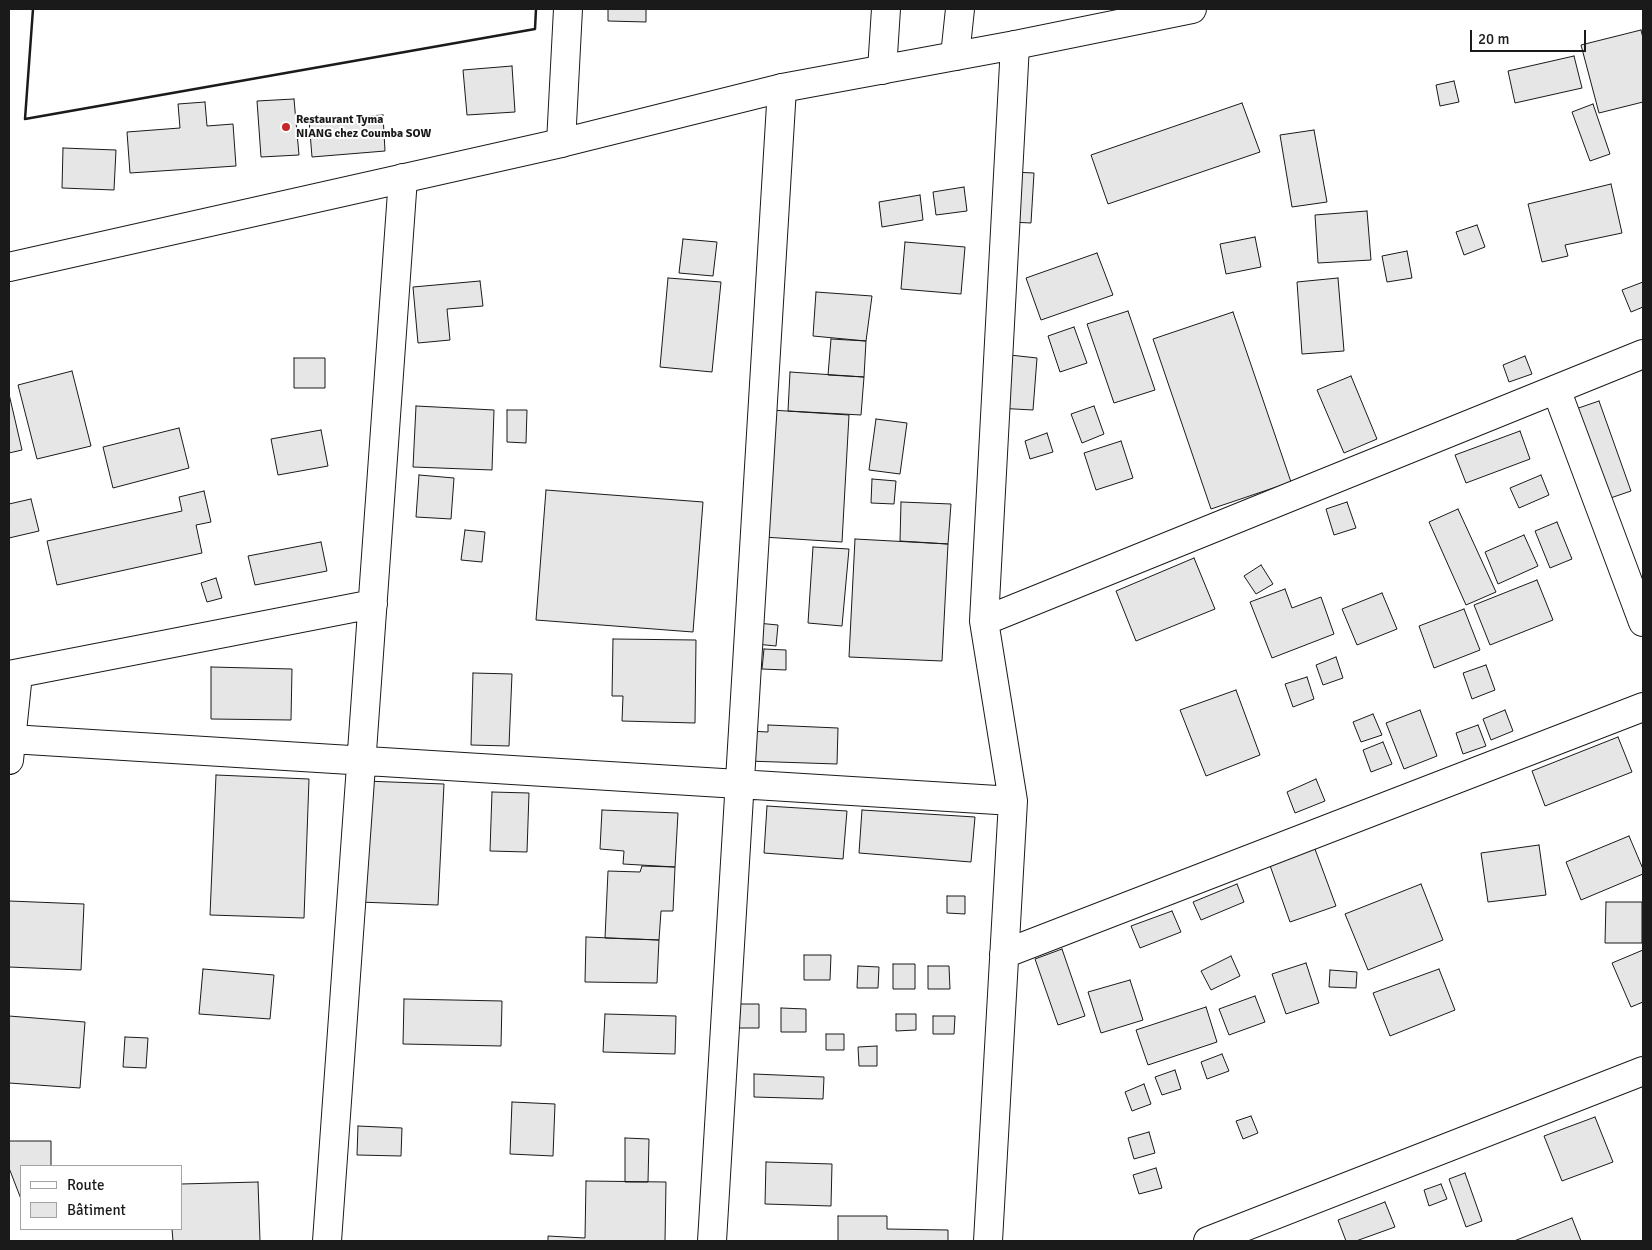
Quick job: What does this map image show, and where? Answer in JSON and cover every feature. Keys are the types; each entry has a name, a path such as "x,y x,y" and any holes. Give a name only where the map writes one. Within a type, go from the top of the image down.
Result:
{"main road":[{"path":"561,143 568,9"},
{"path":"882,70 886,9"},
{"path":"955,56 960,9"},
{"path":"9,267 561,143 782,88 1015,45 1192,9"},
{"path":"988,1241 1013,801 984,621 1015,45"},
{"path":"712,1241 782,88"},
{"path":"327,1241 403,178"},
{"path":"984,621 1643,354"},
{"path":"1556,389 1643,622"},
{"path":"373,604 13,674 10,750 362,761 1013,801"},
{"path":"1004,954 1643,707"},
{"path":"1208,1241 1643,1071"}],"building":[{"path":"608,9 646,9 646,22 608,21"},
{"path":"1641,30 1643,38 1643,102 1599,113 1581,45"},
{"path":"1574,56 1582,88 1515,103 1508,71"},
{"path":"512,66 515,112 467,115 463,70"},
{"path":"1454,81 1459,102 1440,106 1436,85"},
{"path":"294,99 299,155 261,157 257,101"},
{"path":"205,102 207,126 233,124 236,166 130,173 127,132 180,128 178,104"},
{"path":"1242,103 1260,152 1108,204 1091,155"},
{"path":"1593,104 1610,154 1590,161 1572,112"},
{"path":"383,115 385,151 312,157 309,120"},
{"path":"1314,130 1327,202 1292,207 1280,135"},
{"path":"63,148 116,150 114,190 62,188"},
{"path":"1013,172 1034,173 1031,223 1010,222"},
{"path":"1611,184 1622,233 1565,245 1568,256 1542,262 1528,204"},
{"path":"964,187 967,211 936,215 933,192"},
{"path":"920,195 923,220 882,227 879,202"},
{"path":"1367,211 1371,260 1318,263 1315,215"},
{"path":"1477,225 1485,247 1464,255 1456,232"},
{"path":"1255,237 1261,267 1226,274 1220,244"},
{"path":"683,239 717,242 713,276 679,273"},
{"path":"905,242 965,247 961,294 901,289"},
{"path":"1407,251 1412,278 1387,282 1382,256"},
{"path":"1097,253 1113,295 1041,320 1026,278"},
{"path":"668,278 721,282 712,372 660,367"},
{"path":"1338,278 1344,351 1302,354 1297,282"},
{"path":"480,281 483,306 447,309 450,340 418,343 413,287"},
{"path":"1643,282 1643,307 1631,312 1622,290"},
{"path":"816,292 872,296 866,341 813,336"},
{"path":"1128,311 1155,390 1114,403 1087,324"},
{"path":"1233,312 1291,482 1211,509 1153,339"},
{"path":"1074,327 1087,363 1060,372 1048,336"},
{"path":"831,339 866,341 864,377 828,375"},
{"path":"1001,354 1037,358 1033,410 996,408"},
{"path":"1525,356 1532,374 1509,382 1503,365"},
{"path":"294,358 325,358 325,388 294,388"},
{"path":"72,371 91,446 37,459 18,385"},
{"path":"790,372 864,377 861,415 788,411"},
{"path":"1351,376 1377,439 1344,453 1317,390"},
{"path":"9,394 22,450 9,453"},
{"path":"1599,401 1631,491 1593,504 1561,414"},
{"path":"416,406 494,410 492,470 413,467"},
{"path":"1094,406 1104,434 1082,443 1071,414"},
{"path":"507,410 527,410 526,443 507,442"},
{"path":"771,410 849,415 842,542 763,537"},
{"path":"876,419 907,423 900,474 869,470"},
{"path":"179,428 189,468 113,488 103,447"},
{"path":"321,430 328,466 278,475 271,439"},
{"path":"1520,431 1530,459 1466,483 1455,455"},
{"path":"1047,433 1053,452 1030,459 1025,441"},
{"path":"1121,441 1133,478 1096,490 1084,453"},
{"path":"419,475 454,478 451,519 416,517"},
{"path":"1541,475 1549,495 1519,508 1510,488"},
{"path":"872,479 896,481 894,504 871,503"},
{"path":"546,490 703,502 693,632 536,620"},
{"path":"204,491 211,522 196,525 202,553 57,585 47,541 182,511 179,497"},
{"path":"31,499 39,531 9,538 9,504"},
{"path":"901,502 951,504 948,544 900,541"},
{"path":"1347,502 1356,528 1334,535 1326,509"},
{"path":"1458,509 1496,592 1466,605 1429,522"},
{"path":"1557,522 1572,559 1550,568 1535,531"},
{"path":"465,530 485,532 482,562 461,560"},
{"path":"1524,535 1538,566 1498,584 1485,552"},
{"path":"855,539 948,544 942,661 849,657"},
{"path":"321,542 327,571 255,585 248,556"},
{"path":"813,547 849,549 842,626 808,623"},
{"path":"1194,558 1215,609 1136,641 1116,591"},
{"path":"1261,565 1273,584 1256,594 1244,576"},
{"path":"216,578 222,598 207,602 201,583"},
{"path":"1537,580 1553,620 1490,645 1474,605"},
{"path":"1285,589 1292,608 1321,597 1334,634 1272,658 1250,602"},
{"path":"1382,593 1397,629 1357,645 1342,609"},
{"path":"1464,609 1480,650 1434,668 1419,626"},
{"path":"757,623 778,625 776,646 756,644"},
{"path":"613,639 696,640 695,723 622,721 623,696 612,696"},
{"path":"764,649 786,650 786,670 762,669"},
{"path":"1336,657 1343,678 1323,685 1316,665"},
{"path":"1486,665 1495,690 1472,699 1463,673"},
{"path":"211,667 292,669 291,720 211,719"},
{"path":"473,673 512,674 509,746 471,745"},
{"path":"1307,677 1314,699 1293,707 1285,684"},
{"path":"1236,690 1260,755 1206,776 1180,710"},
{"path":"1420,710 1437,756 1404,769 1386,723"},
{"path":"1505,710 1513,731 1491,740 1483,719"},
{"path":"1373,714 1382,735 1361,742 1353,722"},
{"path":"768,725 838,728 837,764 747,761 748,731 768,732"},
{"path":"1478,725 1486,746 1463,754 1456,733"},
{"path":"1618,737 1632,772 1545,806 1532,771"},
{"path":"1383,742 1392,764 1371,772 1363,750"},
{"path":"216,775 309,779 304,918 210,915"},
{"path":"1316,779 1325,801 1295,813 1287,792"},
{"path":"365,781 444,784 438,905 359,902"},
{"path":"492,792 529,793 527,852 490,851"},
{"path":"767,806 847,811 843,859 764,853"},
{"path":"602,810 678,813 675,867 623,864 624,851 600,849"},
{"path":"862,810 975,817 971,862 859,853"},
{"path":"1629,836 1643,869 1643,874 1581,900 1566,862"},
{"path":"1312,841 1336,906 1290,922 1267,857"},
{"path":"1539,845 1546,895 1488,902 1481,853"},
{"path":"642,866 675,867 673,911 661,911 659,940 605,938 608,871 640,872"},
{"path":"1237,884 1244,902 1201,920 1193,902"},
{"path":"1421,884 1443,940 1368,970 1345,914"},
{"path":"947,896 965,896 965,914 947,913"},
{"path":"9,901 84,904 81,970 9,967"},
{"path":"1606,902 1642,902 1642,943 1605,943"},
{"path":"1172,911 1181,932 1140,948 1131,926"},
{"path":"586,937 659,940 657,983 585,982"},
{"path":"1062,949 1085,1016 1058,1025 1035,959"},
{"path":"1643,950 1643,1002 1631,1007 1612,963"},
{"path":"804,955 831,955 830,980 804,980"},
{"path":"1231,956 1240,976 1211,990 1201,971"},
{"path":"1306,963 1319,1003 1286,1014 1272,974"},
{"path":"893,964 915,964 915,989 893,989"},
{"path":"858,966 879,967 878,988 857,988"},
{"path":"928,966 949,966 950,989 928,989"},
{"path":"203,969 274,975 270,1019 199,1014"},
{"path":"1439,969 1455,1010 1390,1036 1373,993"},
{"path":"1330,970 1357,972 1356,988 1329,987"},
{"path":"1130,980 1143,1020 1101,1033 1088,992"},
{"path":"1255,996 1265,1022 1229,1035 1219,1009"},
{"path":"404,999 502,1001 501,1046 403,1044"},
{"path":"738,1004 759,1004 759,1028 738,1028"},
{"path":"1206,1007 1217,1042 1148,1065 1136,1030"},
{"path":"781,1008 806,1009 806,1032 781,1032"},
{"path":"605,1014 676,1016 675,1054 603,1052"},
{"path":"896,1014 916,1014 916,1030 896,1031"},
{"path":"9,1016 85,1022 80,1088 9,1083"},
{"path":"933,1016 955,1016 954,1034 933,1034"},
{"path":"826,1034 844,1034 844,1050 826,1050"},
{"path":"125,1037 148,1038 146,1068 123,1067"},
{"path":"877,1046 877,1066 859,1066 858,1047"},
{"path":"1222,1054 1229,1071 1207,1079 1201,1062"},
{"path":"1175,1070 1181,1089 1162,1095 1155,1077"},
{"path":"754,1074 824,1077 823,1099 754,1097"},
{"path":"1144,1084 1151,1104 1132,1111 1125,1092"},
{"path":"512,1102 555,1104 553,1156 510,1154"},
{"path":"1251,1116 1258,1133 1243,1139 1236,1121"},
{"path":"1595,1117 1613,1162 1562,1181 1544,1136"},
{"path":"358,1126 402,1128 401,1156 357,1155"},
{"path":"1149,1132 1155,1153 1134,1159 1128,1138"},
{"path":"625,1138 649,1139 648,1182 625,1182"},
{"path":"9,1141 51,1141 51,1165 20,1165 20,1196 9,1168"},
{"path":"766,1162 832,1164 831,1206 765,1204"},
{"path":"1156,1168 1162,1188 1139,1194 1133,1175"},
{"path":"1465,1173 1482,1221 1466,1227 1449,1179"},
{"path":"586,1181 666,1182 665,1241 548,1241 548,1236 585,1238"},
{"path":"258,1182 260,1241 173,1241 172,1230 182,1230 182,1184"},
{"path":"1441,1184 1447,1199 1429,1206 1424,1190"},
{"path":"1385,1202 1395,1227 1356,1241 1346,1241 1338,1220"},
{"path":"838,1216 887,1216 887,1229 948,1230 948,1241 838,1241"},
{"path":"1572,1218 1581,1241 1514,1241"}],"wall":[{"path":"33,9 25,119 535,29 536,9"}],"place":[{"name":"Restaurant Tyma NIANG chez Coumba SOW","path":"286,127"}]}
